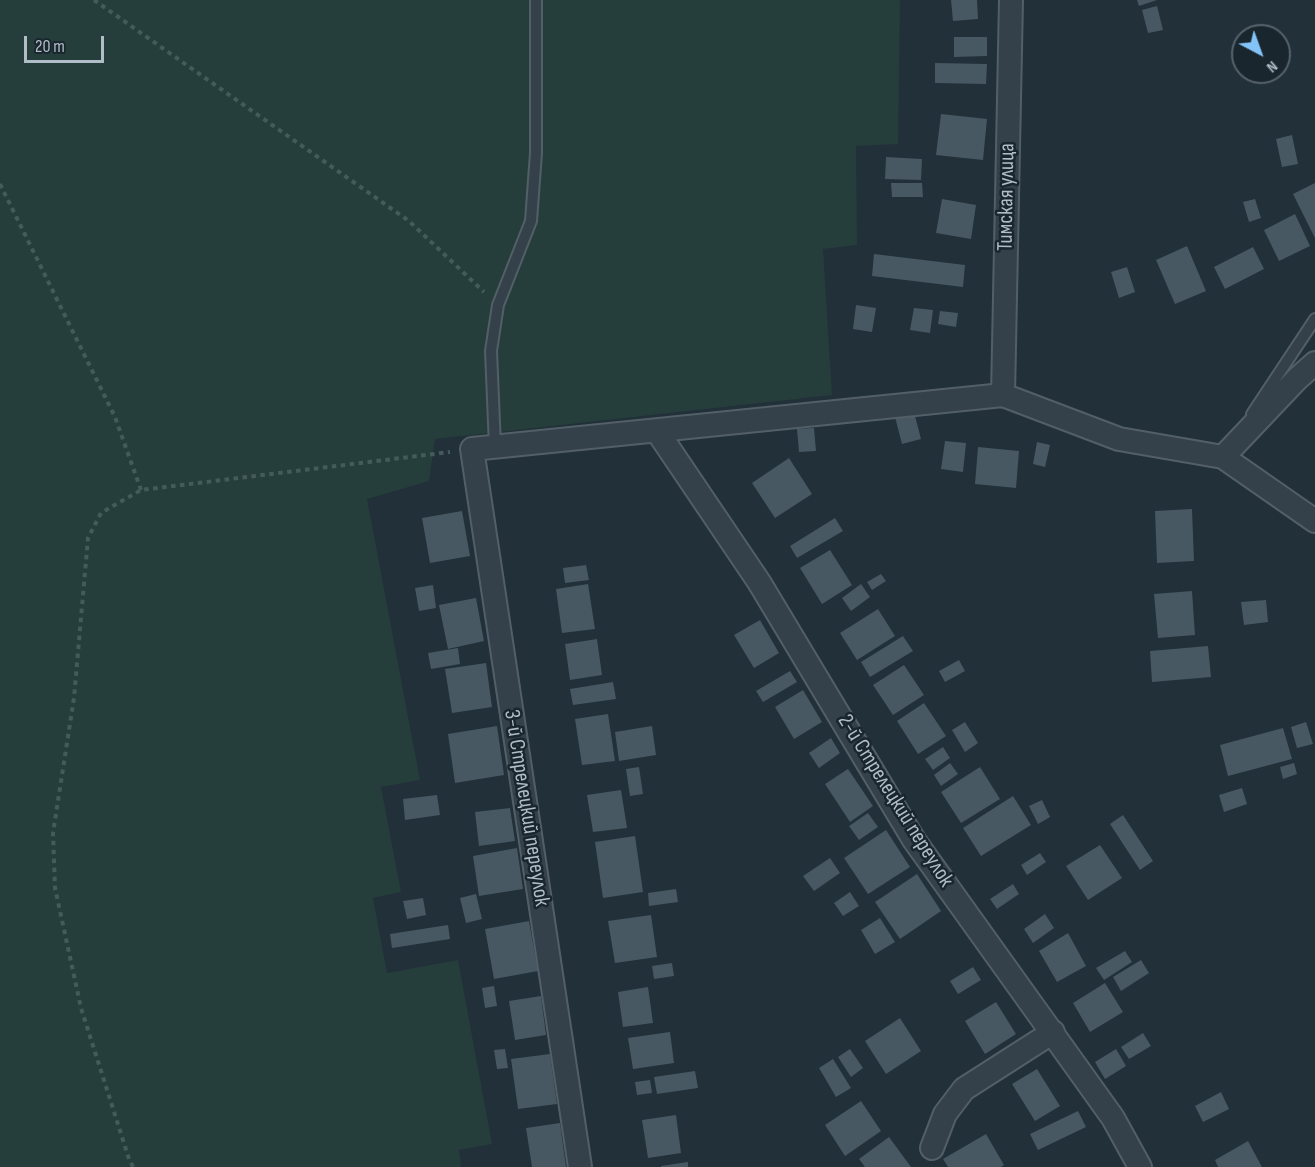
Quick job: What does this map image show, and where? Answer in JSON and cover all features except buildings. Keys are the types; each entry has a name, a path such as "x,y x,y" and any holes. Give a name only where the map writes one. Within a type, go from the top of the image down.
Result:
{"street":[{"name":"Тимская улица","path":"1003,395 1011,0"},
{"path":"1223,457 1315,363"},
{"path":"484,448 1003,395 1119,439 1223,457 1315,521"},
{"name":"2-й Стрелецкий переулок","path":"657,430 759,582 914,840 1113,1118 1140,1167"},
{"name":"3-й Стрелецкий переулок","path":"484,448 580,1167"},
{"path":"932,1148 945,1114 964,1089 1053,1032"}],"lane":[{"path":"484,448 498,305 531,221 536,153 536,0"},
{"path":"1223,457 1315,319"}],"path":[{"path":"94,0 409,221 498,305"},
{"path":"0,184 115,417 141,490"},
{"path":"133,1167 81,1008 55,888 53,833 74,698 88,538 101,513 141,490 484,448"}],"green space":[{"path":"0,0 900,0 898,144 856,146 857,245 823,249 832,395 435,439 429,481 367,499 420,780 381,787 401,892 373,898 387,973 458,960 492,1144 459,1150 461,1167 0,1167"}]}
